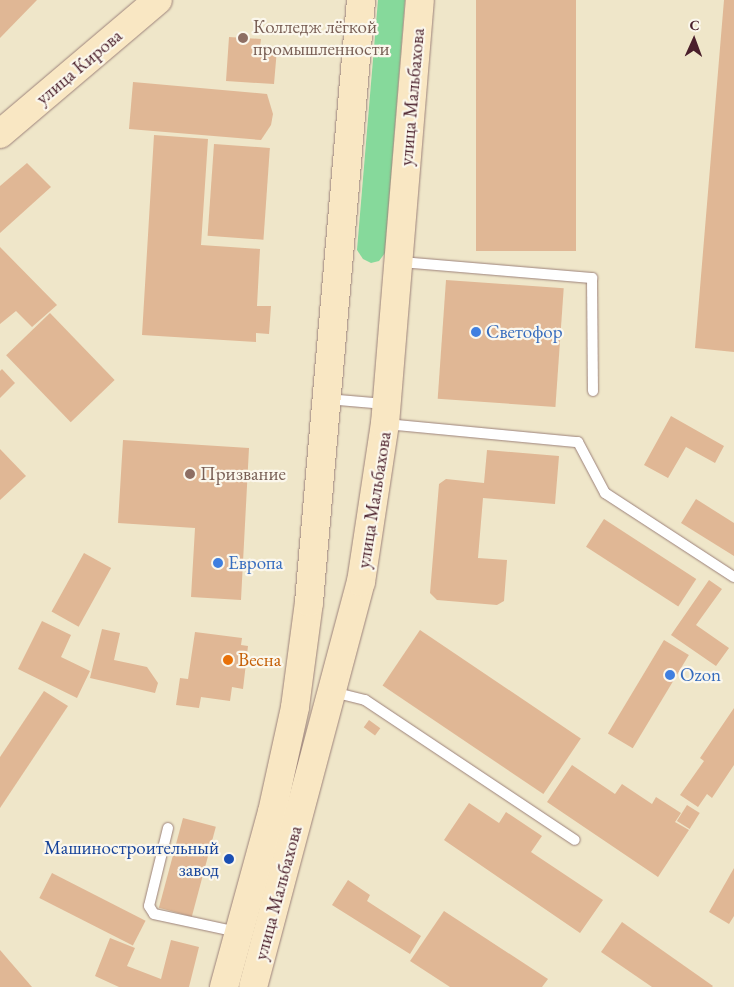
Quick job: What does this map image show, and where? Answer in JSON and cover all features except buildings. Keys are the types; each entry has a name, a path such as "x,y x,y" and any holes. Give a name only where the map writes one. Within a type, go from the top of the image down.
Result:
{"main road":[{"name":"улица Кирова","path":"0,134 158,0"},
{"name":"улица Мальбахова","path":"224,987 272,812 295,708 309,602 361,0"},
{"name":"улица Мальбахова","path":"253,987 361,582 386,414 420,0"}],"lane":[{"path":"399,262 592,278 593,391"},
{"path":"326,399 386,414 578,442 605,493 734,577"},
{"path":"332,691 365,700 575,840"},
{"path":"168,828 149,906 154,914 239,932"}],"green space":[{"path":"378,0 405,0 385,253 379,261 371,263 363,259 357,250"}],"place":[{"name":"Колледж лёгкой промышленности","path":"243,38"},
{"name":"Светофор","path":"476,332"},
{"name":"Призвание","path":"190,474"},
{"name":"Европа","path":"218,563"},
{"name":"Весна","path":"228,660"},
{"name":"Ozon","path":"670,675"},
{"name":"Машиностроительный завод","path":"229,859"}]}
